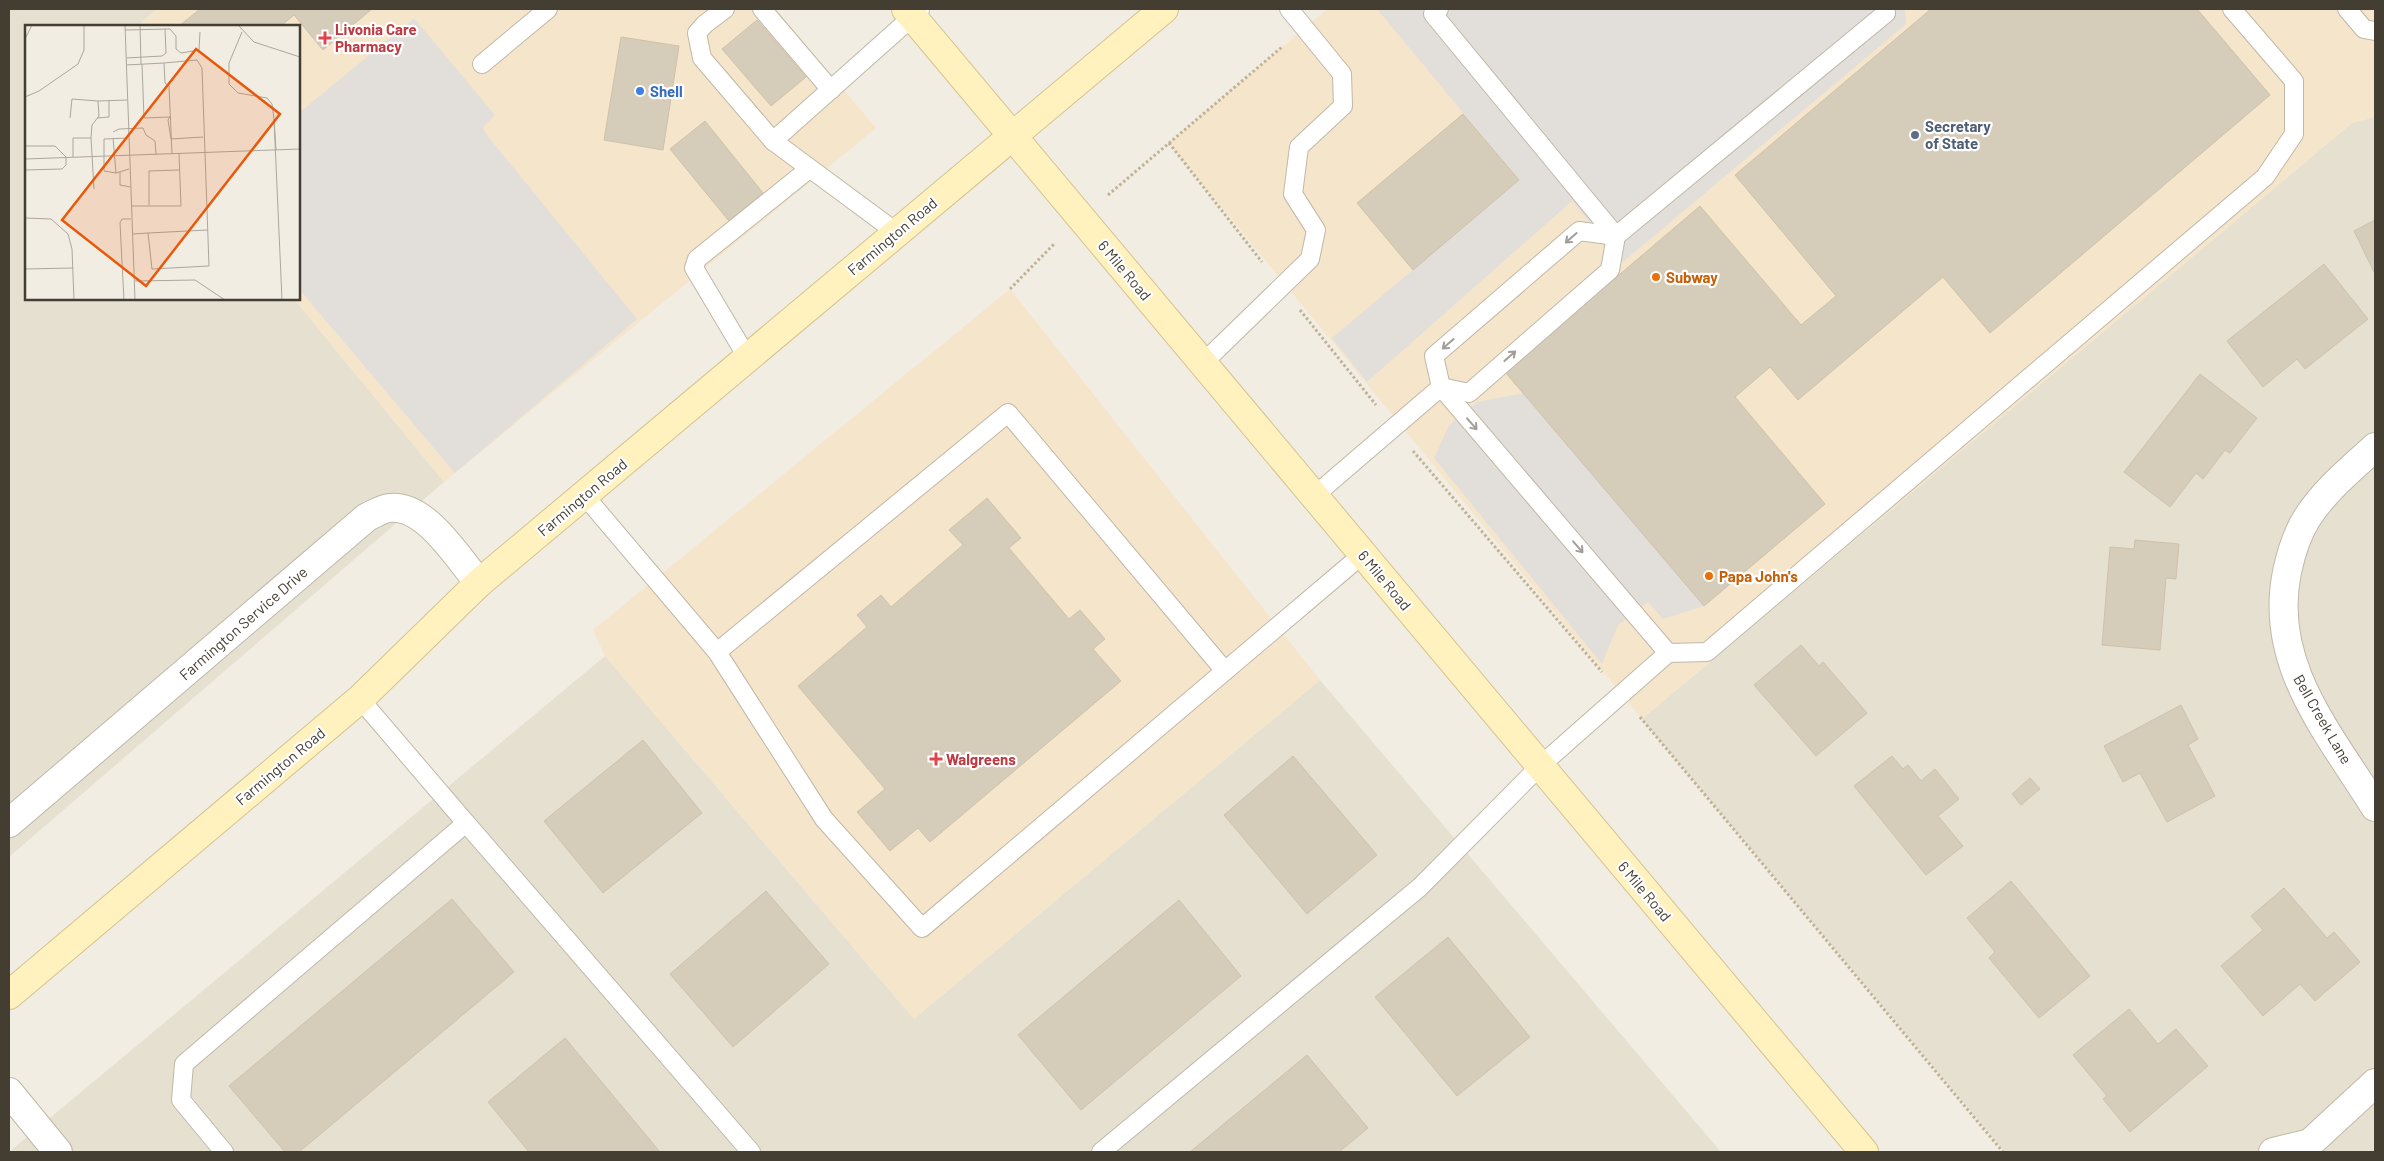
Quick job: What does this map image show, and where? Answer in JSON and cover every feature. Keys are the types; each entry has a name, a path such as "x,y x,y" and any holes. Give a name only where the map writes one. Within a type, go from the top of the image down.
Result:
{"main road":[{"name":"Farmington Road","path":"9,995 360,699 479,583 1161,10"},
{"name":"6 Mile Road","path":"914,12 1080,218 1864,1152"}],"street":[{"name":"Bell Creek Lane","path":"2375,447 2336,482 2307,518 2291,552 2284,588 2284,625 2291,661 2305,695 2375,807"},
{"name":"Farmington Service Drive","path":"9,823 367,517 389,508 412,511 424,518 479,583"},
{"path":"2273,1152 2308,1148 2375,1083"},
{"path":"9,1092 58,1152"}],"lane":[{"path":"482,64 548,9"},
{"path":"725,9 705,24 697,33 702,58 773,141 896,232"},
{"path":"762,9 830,90"},
{"path":"1203,363 1310,259 1316,230 1293,194 1299,147 1343,106 1342,74 1289,9"},
{"path":"1440,9 1433,14 1616,236"},
{"path":"1440,387 1469,392 1610,270 1616,236 1886,13 1885,9"},
{"path":"1100,1152 1420,887 1540,766 1668,653 1706,652 2266,177 2294,134 2294,81 2232,9"},
{"path":"2347,9 2364,29 2375,31"},
{"path":"773,141 914,12"},
{"path":"747,358 694,268 697,259 809,169"},
{"path":"1616,236 1579,231 1434,356 1440,387 1668,653"},
{"path":"1314,496 1440,387"},
{"path":"717,652 1008,413 1225,671"},
{"path":"584,494 717,652 824,819 922,928 1362,554"},
{"path":"360,699 751,1152"},
{"path":"224,1152 180,1100 184,1064 466,823"}],"path":[{"path":"1010,289 1080,218 1304,28"},
{"path":"1168,143 1394,428 1621,694 2003,1152"}],"shaded area":[{"path":"9,9 157,9 138,25 25,25 25,300 295,300 444,482 9,857"},
{"path":"157,9 776,9 876,128 444,482 295,300 300,300 300,25 138,25"},
{"path":"1327,9 2375,9 2375,117 2352,123 1642,719 1169,143"},
{"path":"1377,9 1905,9 1906,24 1623,262 1572,201 1367,382 1332,338 1519,180"},
{"path":"414,18 495,115 483,127 486,134 637,319 455,473 300,290 300,112"},
{"path":"2375,117 2375,1152 2005,1152 1642,719 2352,123"},
{"path":"1010,289 1320,680 914,1019 605,656 593,630"},
{"path":"1524,393 1704,606 1663,619 1648,602 1618,625 1602,664 1434,458 1449,425 1477,402"},
{"path":"605,656 914,1019 1320,680 1721,1152 9,1152"}],"building":[{"name":"Livonia Care Pharmacy","path":"200,9 372,9 323,50 294,15 282,25 180,25"},
{"path":"1931,9 2197,9 2270,95 1990,333 1943,277 1798,400 1770,367 1735,397 1825,504 1704,606 1505,372 1700,206 1801,325 1836,296 1735,175"},
{"path":"757,20 806,77 771,106 722,49"},
{"path":"621,37 679,46 663,150 604,140"},
{"path":"1463,114 1519,180 1413,270 1357,203"},
{"path":"705,121 763,193 729,221 670,149"},
{"path":"2375,220 2375,274 2354,231"},
{"path":"2324,264 2368,319 2305,369 2297,359 2263,387 2227,341"},
{"path":"2200,374 2257,418 2230,453 2225,450 2203,479 2196,473 2170,507 2124,472"},
{"name":"Walgreens","path":"987,498 1021,538 1009,548 1069,619 1080,610 1105,639 1093,649 1121,681 930,842 918,828 890,851 857,812 885,789 798,686 867,627 857,615 881,595 891,607 963,545 949,530"},
{"path":"2135,540 2179,544 2176,579 2166,578 2160,650 2102,645 2110,547 2134,549"},
{"path":"1801,645 1819,666 1823,662 1867,713 1816,756 1754,685"},
{"path":"2181,705 2198,739 2188,745 2215,796 2167,822 2140,773 2123,782 2104,746"},
{"path":"643,740 702,813 603,893 544,821"},
{"path":"1293,756 1377,855 1307,914 1224,815"},
{"path":"1892,756 1903,769 1908,765 1921,781 1935,769 1959,799 1938,816 1963,846 1926,875 1854,786"},
{"path":"2030,778 2040,789 2021,805 2012,794"},
{"path":"2011,881 2090,976 2039,1018 1989,958 1995,952 1967,918"},
{"path":"2284,888 2327,938 2334,932 2360,962 2315,1001 2300,984 2263,1016 2221,966 2263,930 2251,916"},
{"path":"766,891 829,964 733,1047 670,974"},
{"path":"452,899 514,972 299,1152 285,1152 229,1086"},
{"path":"1179,900 1241,976 1081,1110 1018,1035"},
{"path":"1448,937 1530,1037 1457,1096 1375,997"},
{"path":"2129,1009 2158,1044 2176,1029 2208,1066 2130,1132 2103,1099 2107,1096 2073,1055"},
{"path":"565,1038 660,1152 529,1152 488,1102"},
{"path":"1307,1055 1368,1128 1339,1152 1190,1152"}],"place":[{"name":"Livonia Care Pharmacy","path":"325,38"},
{"name":"Shell","path":"640,91"},
{"name":"Secretary of State","path":"1915,135"},
{"name":"Subway","path":"1656,277"},
{"name":"Papa John's","path":"1709,576"},
{"name":"Walgreens","path":"936,759"}]}
